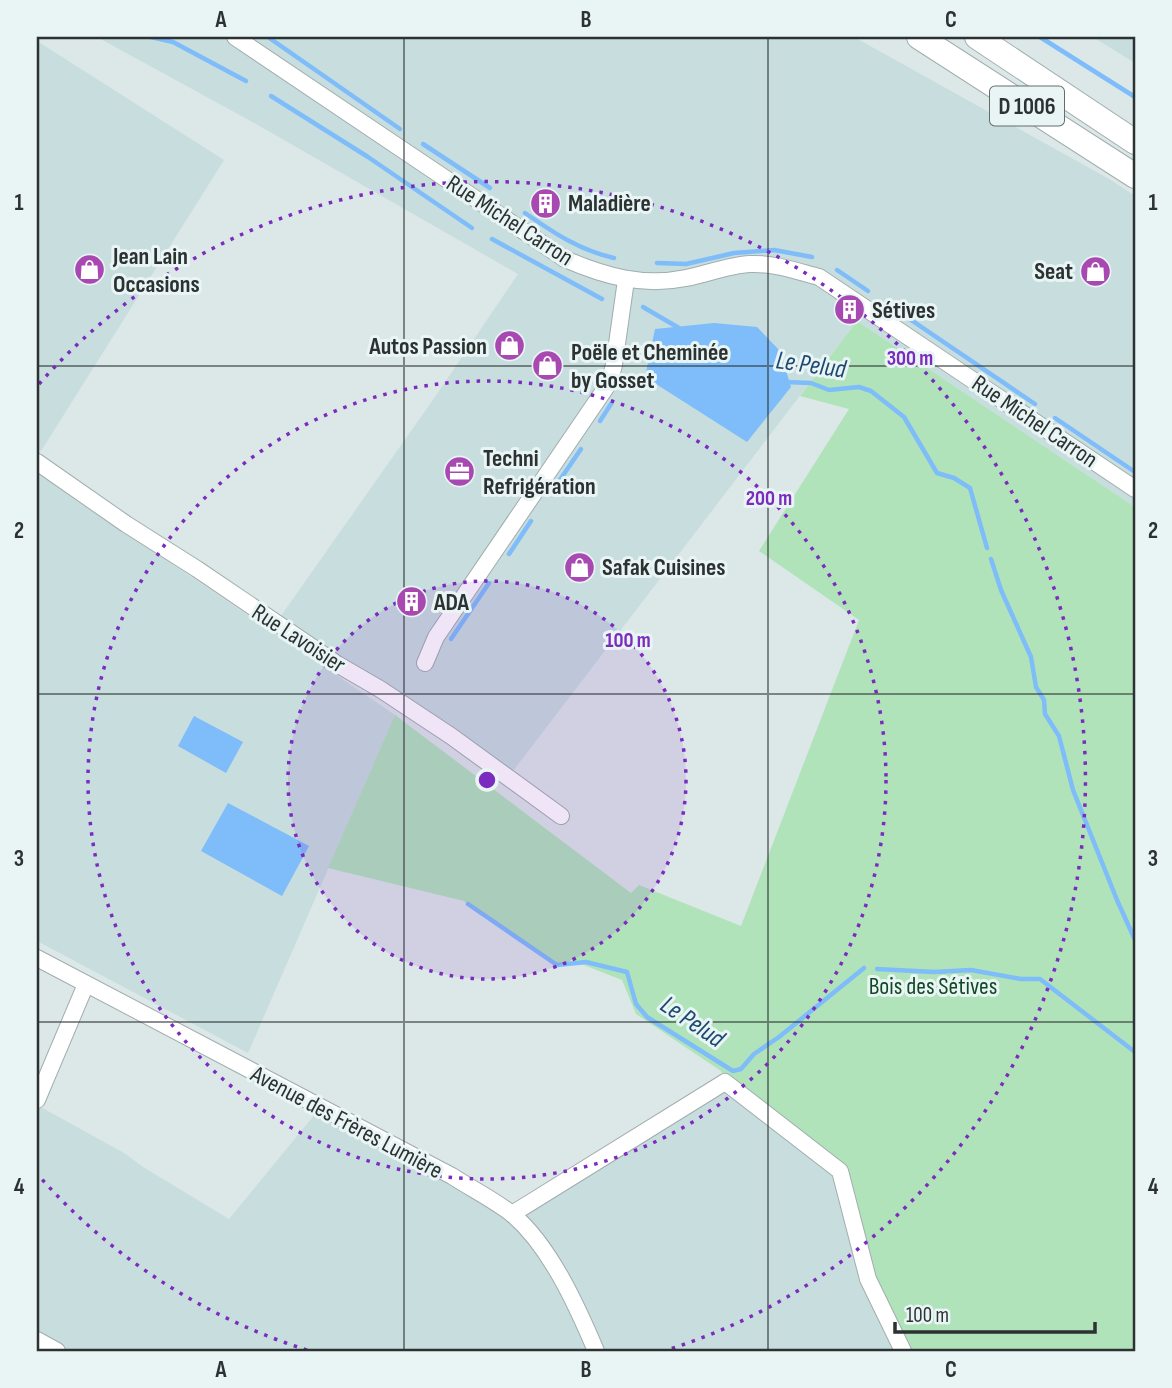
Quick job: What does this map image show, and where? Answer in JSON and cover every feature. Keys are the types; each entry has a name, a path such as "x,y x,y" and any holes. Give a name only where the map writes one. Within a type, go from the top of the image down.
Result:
{"main road":[{"name":"D 1006","path":"919,37 1135,176"},
{"name":"D 1006","path":"977,37 1135,142"}],"street":[{"name":"Rue Michel Carron","path":"235,37 565,259 598,273 626,280 682,279 748,264 777,265 819,277 1135,489"},
{"path":"425,663 436,638 609,383 626,280"},
{"name":"Rue Lavoisier","path":"37,462 337,664 441,729 561,816"},
{"name":"Avenue des Frères Lumière","path":"37,958 452,1176 512,1214 544,1251 571,1294 596,1351"},
{"path":"37,1100 86,984"},
{"path":"512,1214 725,1082 840,1171 869,1279 903,1351"},
{"path":"37,1340 57,1351"}],"shaded area":[{"path":"97,37 854,37 1111,180 1135,196 1135,507 857,321 510,775 276,623 518,274 256,124"},
{"path":"1093,37 1135,37 1135,63"},
{"path":"37,41 224,160 41,451 37,448"},
{"path":"37,472 395,715 248,1053 37,941"},
{"path":"725,1082 840,1171 907,1351 37,1351 37,1105 124,1153 229,1219 321,1107 512,1214"}],"green space":[{"name":"Bois des Sétives","path":"857,321 1135,507 1135,1351 907,1351 868,1279 840,1171 725,1082 721,1071 636,1014 622,980 571,960 567,964 556,964 464,901 328,868 395,715 631,893 639,885 741,926 859,620 759,551 849,409 800,396"}],"water":[{"path":"714,323 757,327 780,351 791,387 747,442 645,377 655,329"},
{"path":"194,716 243,742 226,773 178,746"},
{"path":"228,803 309,846 282,896 201,851"}],"waterway":[{"name":"Le Pelud","path":"151,37 173,42 246,81"},
{"path":"268,37 400,129"},
{"name":"Le Pelud","path":"1040,37 1135,97"},
{"name":"Le Pelud","path":"271,96 368,157 472,228"},
{"path":"423,144 490,188"},
{"path":"525,213 578,246 614,258"},
{"name":"Le Pelud","path":"492,239 602,299"},
{"path":"657,263 686,264 734,253 774,250 812,257"},
{"path":"837,270 868,291"},
{"name":"Le Pelud","path":"643,307 679,328"},
{"path":"892,307 1035,404"},
{"name":"Le Pelud","path":"785,382 811,383 829,390 859,387 871,391 904,417 937,473 954,478 970,488 987,548"},
{"path":"600,421 611,404"},
{"path":"1055,418 1135,472"},
{"path":"551,493 581,449"},
{"path":"509,554 531,521"},
{"name":"Le Pelud","path":"991,559 1001,590 1031,657 1036,687 1044,700 1045,714 1059,736 1073,790 1135,940"},
{"path":"451,639 489,583"},
{"name":"Le Pelud","path":"468,904 557,965 586,962 627,972 636,1004 647,1017 733,1071 741,1069 754,1054 864,968"},
{"name":"Le Pelud","path":"877,969 934,972 971,970 1021,979 1040,979 1135,1052"}],"place":[{"name":"Maladière","path":"545,203"},
{"name":"Jean Lain Occasions","path":"90,270"},
{"name":"Seat","path":"1096,271"},
{"name":"Sétives","path":"849,310"},
{"name":"Autos Passion","path":"510,346"},
{"name":"Poële et Cheminée by Gosset","path":"548,366"},
{"name":"Techni Refrigération","path":"460,472"},
{"name":"Safak Cuisines","path":"579,567"},
{"name":"ADA","path":"411,602"}]}
